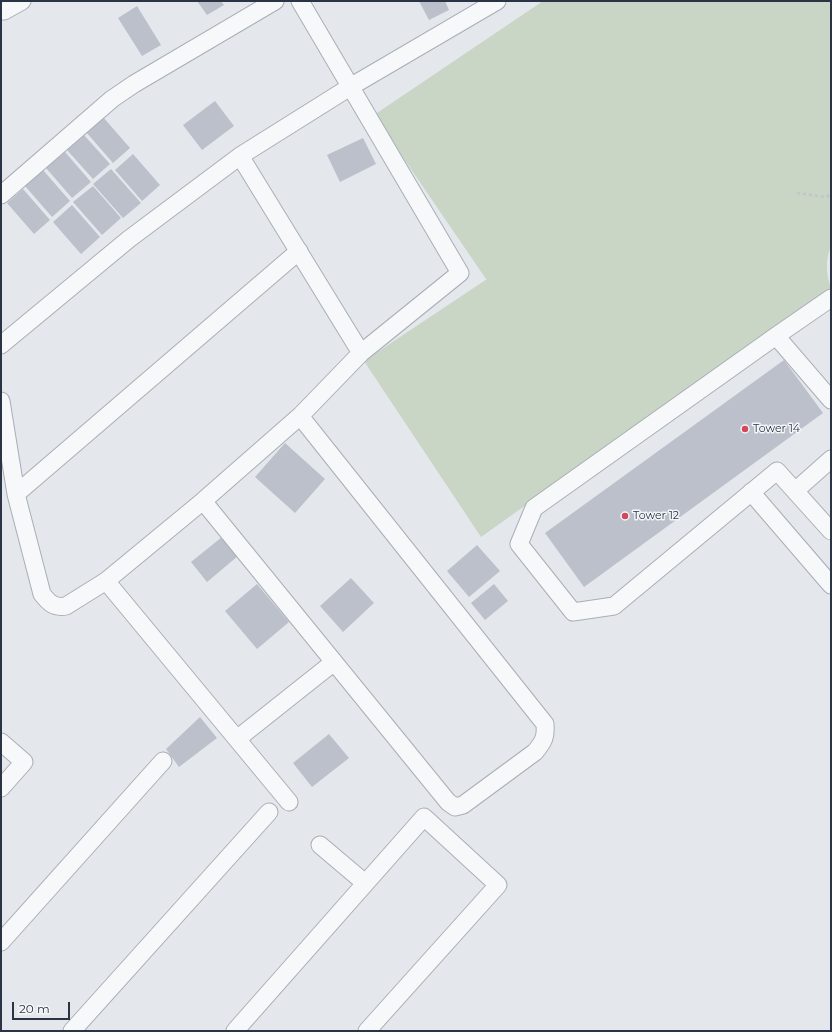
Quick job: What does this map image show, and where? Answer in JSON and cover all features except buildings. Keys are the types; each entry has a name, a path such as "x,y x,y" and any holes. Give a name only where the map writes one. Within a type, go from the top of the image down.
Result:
{"street":[{"path":"1,10 4,12 22,1"},
{"path":"1,195 112,99 134,84 275,1"},
{"path":"1,401 16,494 42,594 54,606 66,606 106,580 203,501 300,416 361,353 460,273 300,1"},
{"path":"1,345 129,238 240,156 350,87 497,1"},
{"path":"240,156 361,353"},
{"path":"16,494 299,251"},
{"path":"831,298 534,508 518,544 573,612 614,606 777,471 831,531"},
{"path":"776,336 831,400"},
{"path":"203,501 448,802 455,807 463,805 535,752 542,743 546,734 545,724 300,416"},
{"path":"795,491 831,459"},
{"path":"751,492 831,585"},
{"path":"106,580 289,802"},
{"path":"237,739 334,662"},
{"path":"1,742 24,762 1,788"},
{"path":"1,942 163,761"},
{"path":"72,1031 269,812"},
{"path":"235,1031 424,817 498,885 366,1031"},
{"path":"320,844 365,883"}],"path":[{"path":"797,193 825,197 831,195"}],"green space":[{"path":"543,1 831,1 831,246 827,267 831,288 481,537 364,361 487,279 374,115"}],"place":[{"name":"Tower 14","path":"745,429"},
{"name":"Tower 12","path":"625,516"}]}
